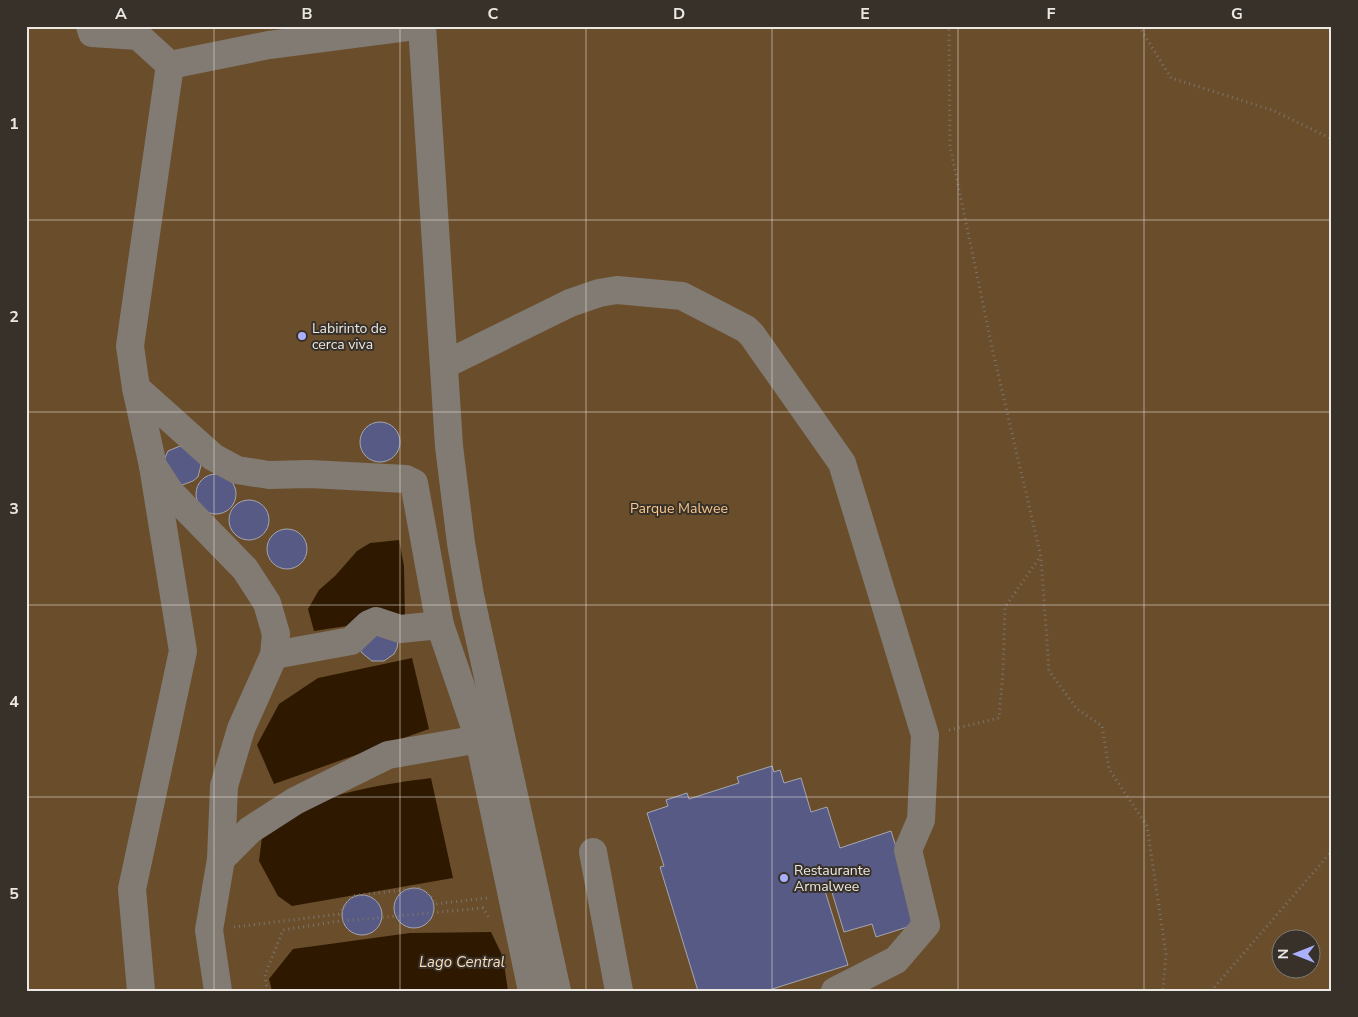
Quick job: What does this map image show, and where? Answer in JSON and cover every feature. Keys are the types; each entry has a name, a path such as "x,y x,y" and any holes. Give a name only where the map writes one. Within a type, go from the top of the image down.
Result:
{"lane":[{"path":"90,26 92,33 138,36 170,65"},
{"path":"170,65 269,45 415,26"},
{"path":"422,26 449,446 461,543 557,991"},
{"path":"141,991 132,889 183,651 153,466 136,388 130,346 170,65"},
{"path":"444,365 570,303 617,290 682,296 746,329 842,463 925,735 921,820 908,850 926,924 896,960 835,991"},
{"path":"136,388 212,457 237,470 269,475 310,474 406,479 414,483 440,625 479,739 510,895 532,991"},
{"path":"153,466 170,492 249,576 267,603 276,634 274,655 241,729 224,786 221,859 209,930 218,991"},
{"path":"274,655 351,641 368,624 376,622 400,629 440,625"},
{"path":"221,859 250,830 296,800 388,755 479,739"},
{"path":"593,852 619,991"}],"path":[{"path":"947,26 949,28 950,146 993,352 1041,557 1048,671 1077,709 1102,726 1109,769 1147,826 1166,954 1164,991"},
{"path":"1139,26 1171,78 1272,110 1332,139"},
{"path":"925,735 999,718 1004,672 1005,606 1041,557"},
{"path":"1211,991 1332,851"},
{"path":"209,930 339,914 352,896 412,887 426,891 435,904 510,895"},
{"path":"267,991 265,975 283,930 333,922 483,908 492,922"}],"green space":[{"name":"Parque Malwee","path":"26,26 1332,26 1332,991 26,991"}],"water":[{"path":"399,540 404,566 405,617 314,631 308,609 319,590 335,576 357,551 370,543"},
{"path":"412,658 429,729 274,784 257,745 279,704 318,678"},
{"path":"431,778 453,878 292,906 278,896 259,861 262,837 281,822 309,806 343,794 378,786"},
{"name":"Lago Central","path":"491,932 503,957 508,991 272,991 269,979 293,949 410,933"}],"building":[{"path":"380,422 394,428 400,442 394,456 380,462 366,456 360,442 366,428"},
{"path":"180,446 200,459 201,465 198,477 182,485 162,464 168,451"},
{"path":"216,474 230,480 236,494 230,508 216,514 202,508 196,494 202,480"},
{"path":"249,500 263,506 269,520 263,534 249,540 235,534 229,520 235,506"},
{"path":"287,529 301,535 307,549 301,563 287,569 273,563 267,549 273,535"},
{"path":"383,623 398,642 397,648 394,654 384,661 372,661 362,653 359,647"},
{"name":"Restaurante Armalwee","path":"772,766 774,772 780,770 784,783 801,778 811,812 827,807 840,848 891,831 920,923 876,937 872,924 844,932 831,889 825,891 848,965 766,991 698,991 660,867 664,866 647,813 668,806 666,800 687,793 689,799 739,783 737,777"},
{"path":"414,888 428,894 434,908 428,922 414,928 400,922 394,908 400,894"},
{"path":"362,895 376,901 382,915 376,929 362,935 348,929 342,915 348,901"}],"place":[{"name":"Labirinto de cerca viva","path":"302,336"},
{"name":"Restaurante Armalwee","path":"784,878"}]}
